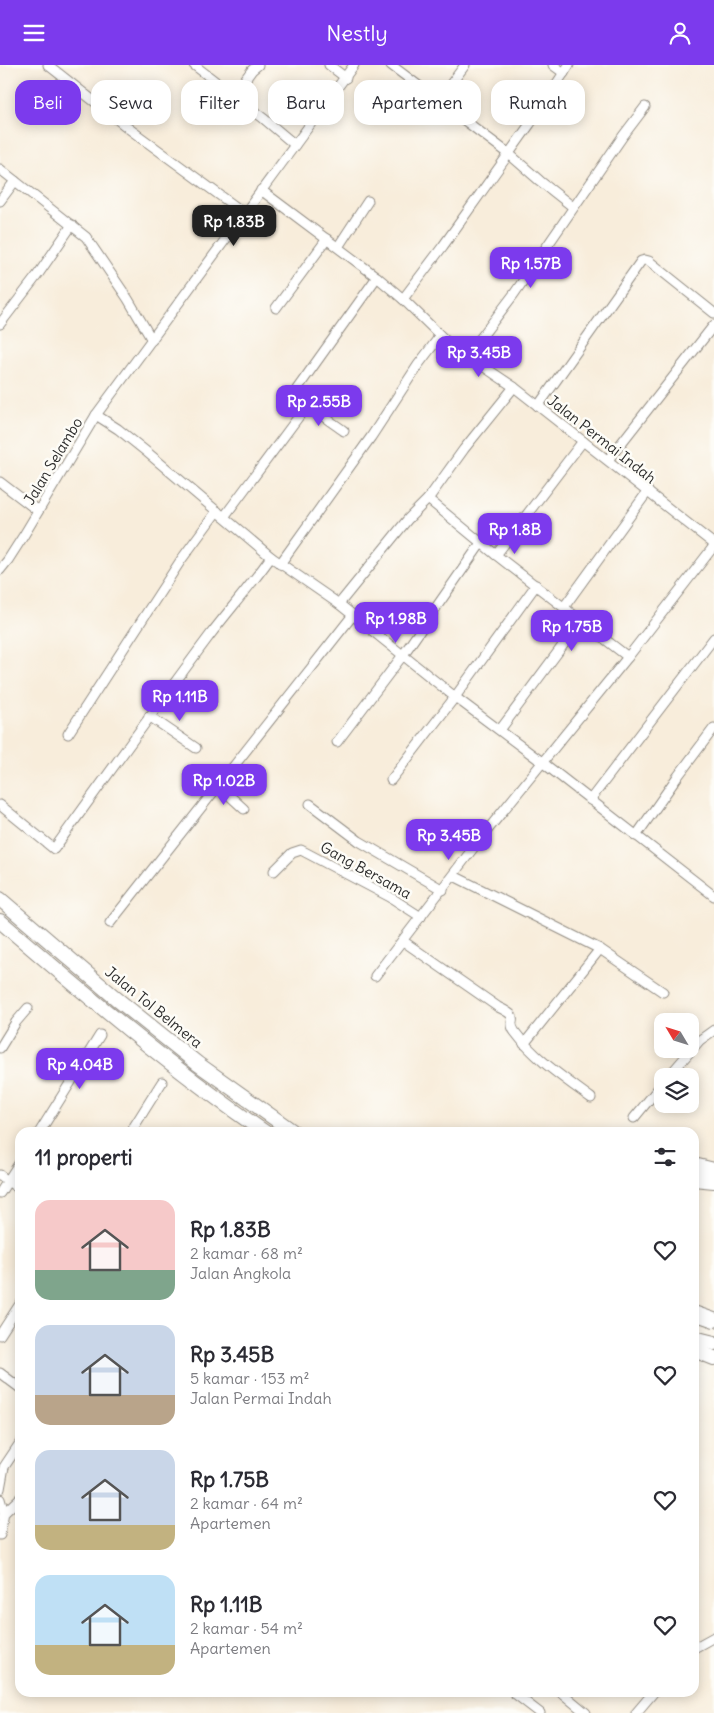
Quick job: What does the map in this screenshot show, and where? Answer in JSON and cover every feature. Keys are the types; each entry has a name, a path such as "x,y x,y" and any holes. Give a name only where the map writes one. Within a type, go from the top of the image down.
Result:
{"highway":[{"name":"Jalan Tol Belmera","path":"0,899 198,1064 287,1127"},
{"path":"0,921 100,1007 188,1076 258,1127"},
{"path":"266,1112 293,1127"},
{"path":"699,1166 714,1170"},
{"path":"699,1180 714,1181"},
{"path":"699,1315 714,1320"},
{"path":"699,1323 714,1327"},
{"path":"699,1339 714,1343"},
{"path":"699,1352 714,1358"}],"street":[{"path":"48,65 128,128 244,213"},
{"path":"194,65 214,80"},
{"path":"244,80 258,65"},
{"path":"329,65 346,78"},
{"name":"Jalan Selambo","path":"0,570 8,561 96,415 354,65"},
{"path":"391,65 412,80"},
{"path":"454,80 465,65"},
{"path":"403,299 530,124 566,69 553,65"},
{"path":"467,356 502,310 645,107"},
{"path":"258,115 295,145"},
{"path":"472,125 573,207"},
{"path":"0,169 86,237 128,299 152,340"},
{"path":"0,201 15,181"},
{"name":"Jalan Permai Indah","path":"261,190 377,277 403,299 440,337 514,387 714,545"},
{"path":"338,247 368,201"},
{"path":"0,324 40,273 72,225"},
{"path":"276,308 327,239"},
{"path":"538,407 641,261 649,261 714,313"},
{"path":"344,431 308,404 298,394 297,389 377,277"},
{"path":"608,460 714,325"},
{"path":"280,564 371,437 418,365 440,337"},
{"path":"339,604 408,519 428,499 464,449 514,387"},
{"path":"68,734 176,568 308,404"},
{"path":"96,415 118,429 148,453 271,557 339,604 455,697 714,896"},
{"path":"496,555 583,441"},
{"path":"0,482 38,511"},
{"path":"564,607 648,491"},
{"path":"428,499 496,555 628,657"},
{"path":"337,742 403,655 481,543"},
{"path":"375,976 454,876 475,846 628,657 714,545"},
{"path":"0,554 8,561"},
{"path":"0,805 54,849 149,716 216,627 250,587 271,557"},
{"path":"391,780 455,697 536,585"},
{"path":"110,923 353,615"},
{"path":"500,730 581,621"},
{"path":"590,800 714,638"},
{"path":"149,716 196,748"},
{"path":"636,836 714,728"},
{"path":"219,786 244,809"},
{"path":"310,804 359,841 443,890"},
{"name":"Gang Bersama","path":"274,871 292,853 301,850 390,897 421,917"},
{"path":"454,876 600,949 663,992"},
{"path":"403,941 512,1015 513,1028 524,1044 591,1098"},
{"path":"524,1044 600,949"},
{"path":"0,1048 16,1022 28,1008"},
{"path":"676,1068 700,1039 714,1030"},
{"path":"43,1127 100,1035"},
{"path":"134,1127 162,1082"},
{"path":"634,1118 654,1094"},
{"path":"0,1193 15,1170"},
{"path":"0,1175 15,1186"},
{"path":"0,1335 15,1312"},
{"path":"0,1373 15,1384"},
{"path":"0,1489 4,1467 15,1450"},
{"path":"0,1499 2,1516 0,1535"},
{"path":"2,1516 15,1503"},
{"path":"699,1645 714,1637"},
{"path":"519,1697 540,1713"},
{"path":"567,1697 586,1713"},
{"path":"636,1713 650,1697"}]}
